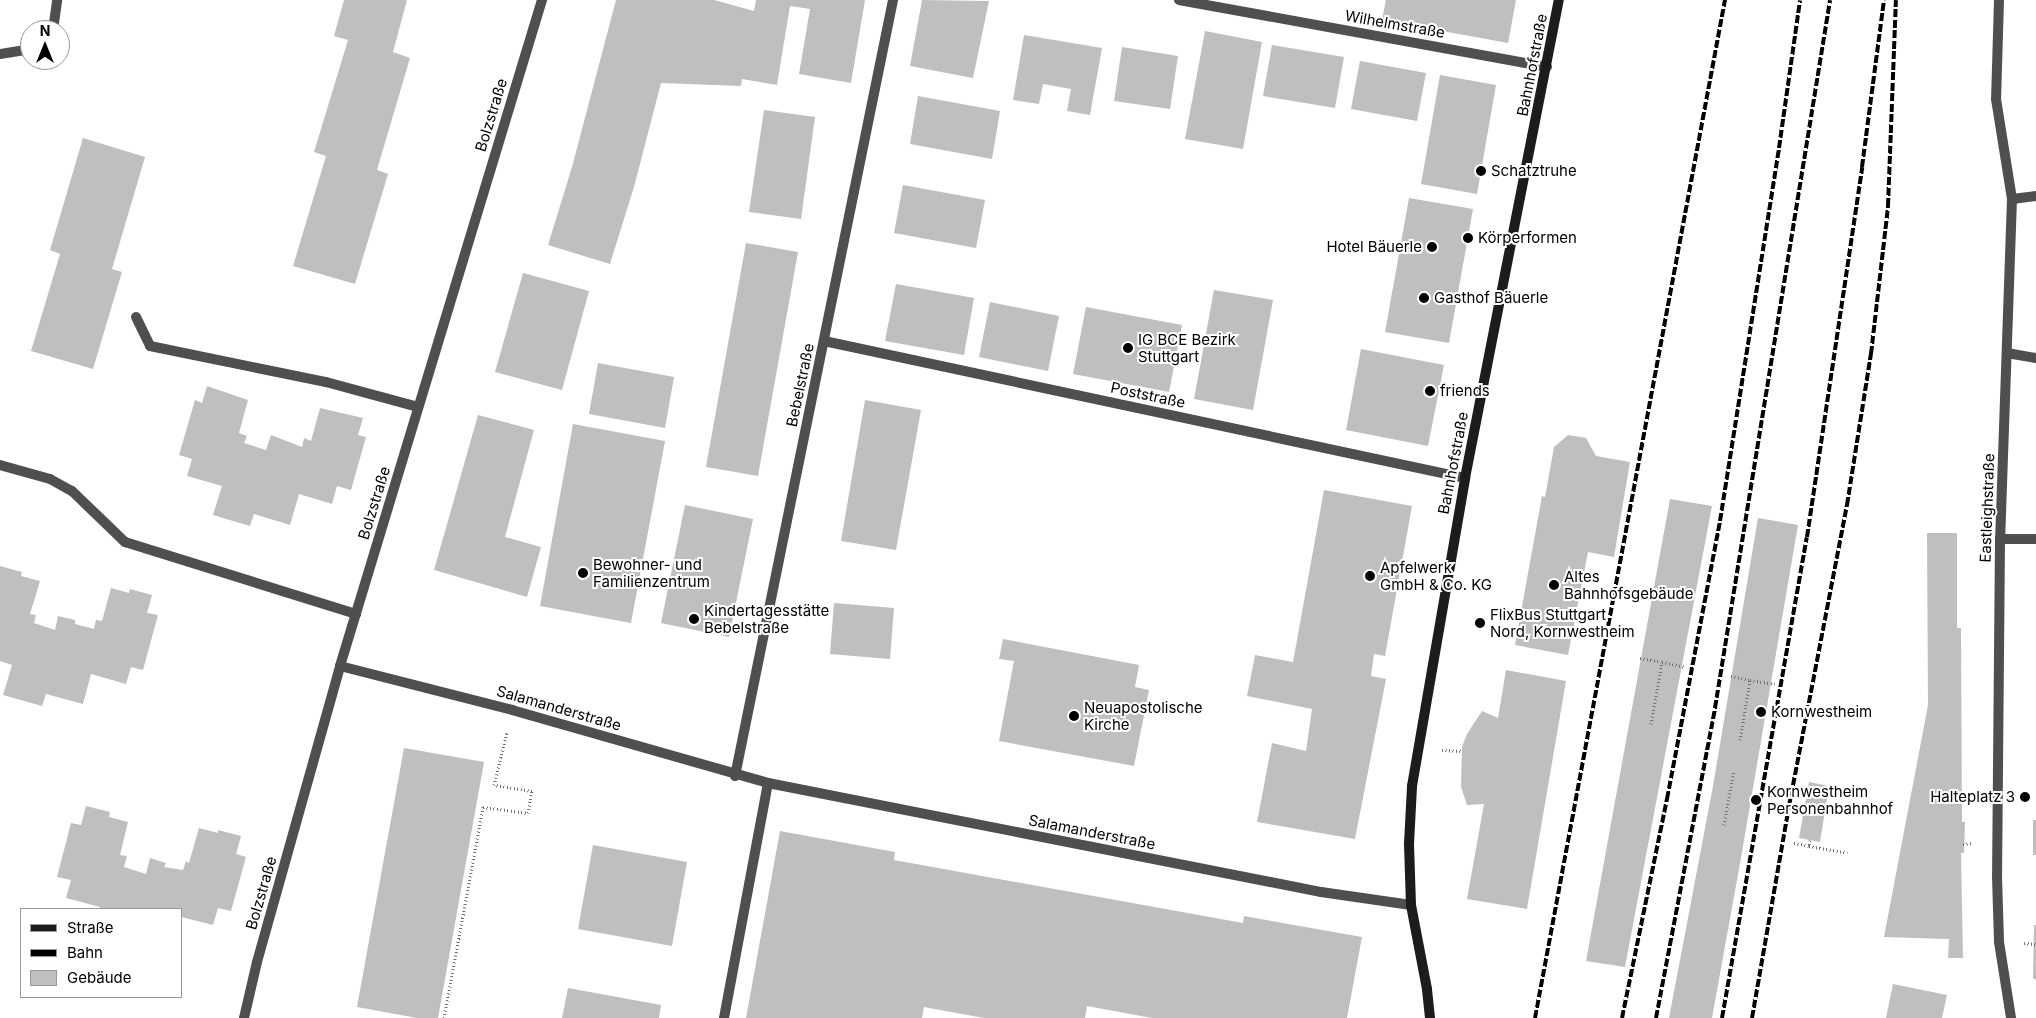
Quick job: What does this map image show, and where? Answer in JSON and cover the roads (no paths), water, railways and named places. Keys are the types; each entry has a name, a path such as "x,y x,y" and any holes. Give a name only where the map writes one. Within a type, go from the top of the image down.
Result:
{"main road":[{"name":"Bahnhofstraße","path":"1430,1018 1427,989 1411,904 1409,844 1412,786 1465,478 1559,0"}],"street":[{"path":"54,20 57,0"},
{"name":"Bolzstraße","path":"244,1018 257,962 340,666 542,0"},
{"name":"Bebelstraße","path":"735,776 893,0"},
{"name":"Wilhelmstraße","path":"1179,0 1547,68"},
{"name":"Eastleighstraße","path":"2000,0 1996,99 2012,199 2000,539 1996,876 1998,942 2011,1018"},
{"path":"0,54 20,51"},
{"path":"2012,199 2036,196"},
{"path":"136,317 150,346 326,382 418,407"},
{"name":"Poststraße","path":"824,341 1465,478"},
{"path":"2007,353 2036,358"},
{"path":"0,465 50,479 72,491 125,542 356,614"},
{"path":"2000,539 2036,539"},
{"name":"Salamanderstraße","path":"340,666 512,710 735,776 1321,892 1411,904"},
{"path":"724,1018 768,783"}],"railway":[{"path":"1535,1018 1725,0"},
{"path":"1622,1018 1667,799 1720,521 1779,148 1800,0"},
{"path":"1656,1018 1715,708 1830,0"},
{"path":"1722,1018 1807,537 1862,167 1884,0"},
{"path":"1752,1018 1789,806 1847,505 1871,354 1888,206 1896,0"}],"place":[{"name":"Schatztruhe","path":"1481,171"},
{"name":"Körperformen","path":"1468,238"},
{"name":"Hotel Bäuerle","path":"1432,247"},
{"name":"Gasthof Bäuerle","path":"1424,298"},
{"name":"IG BCE Bezirk Stuttgart","path":"1128,348"},
{"name":"friends","path":"1430,391"},
{"name":"Bewohner- und Familienzentrum","path":"583,573"},
{"name":"Apfelwerk GmbH & Co. KG","path":"1370,576"},
{"name":"Altes Bahnhofsgebäude","path":"1554,585"},
{"name":"Kindertagesstätte Bebelstraße","path":"694,619"},
{"name":"FlixBus Stuttgart Nord, Kornwestheim","path":"1480,623"},
{"name":"Kornwestheim","path":"1761,712"},
{"name":"Neuapostolische Kirche","path":"1074,716"},
{"name":"Halteplatz 3","path":"2025,797"},
{"name":"Kornwestheim Personenbahnhof","path":"1756,800"}]}
